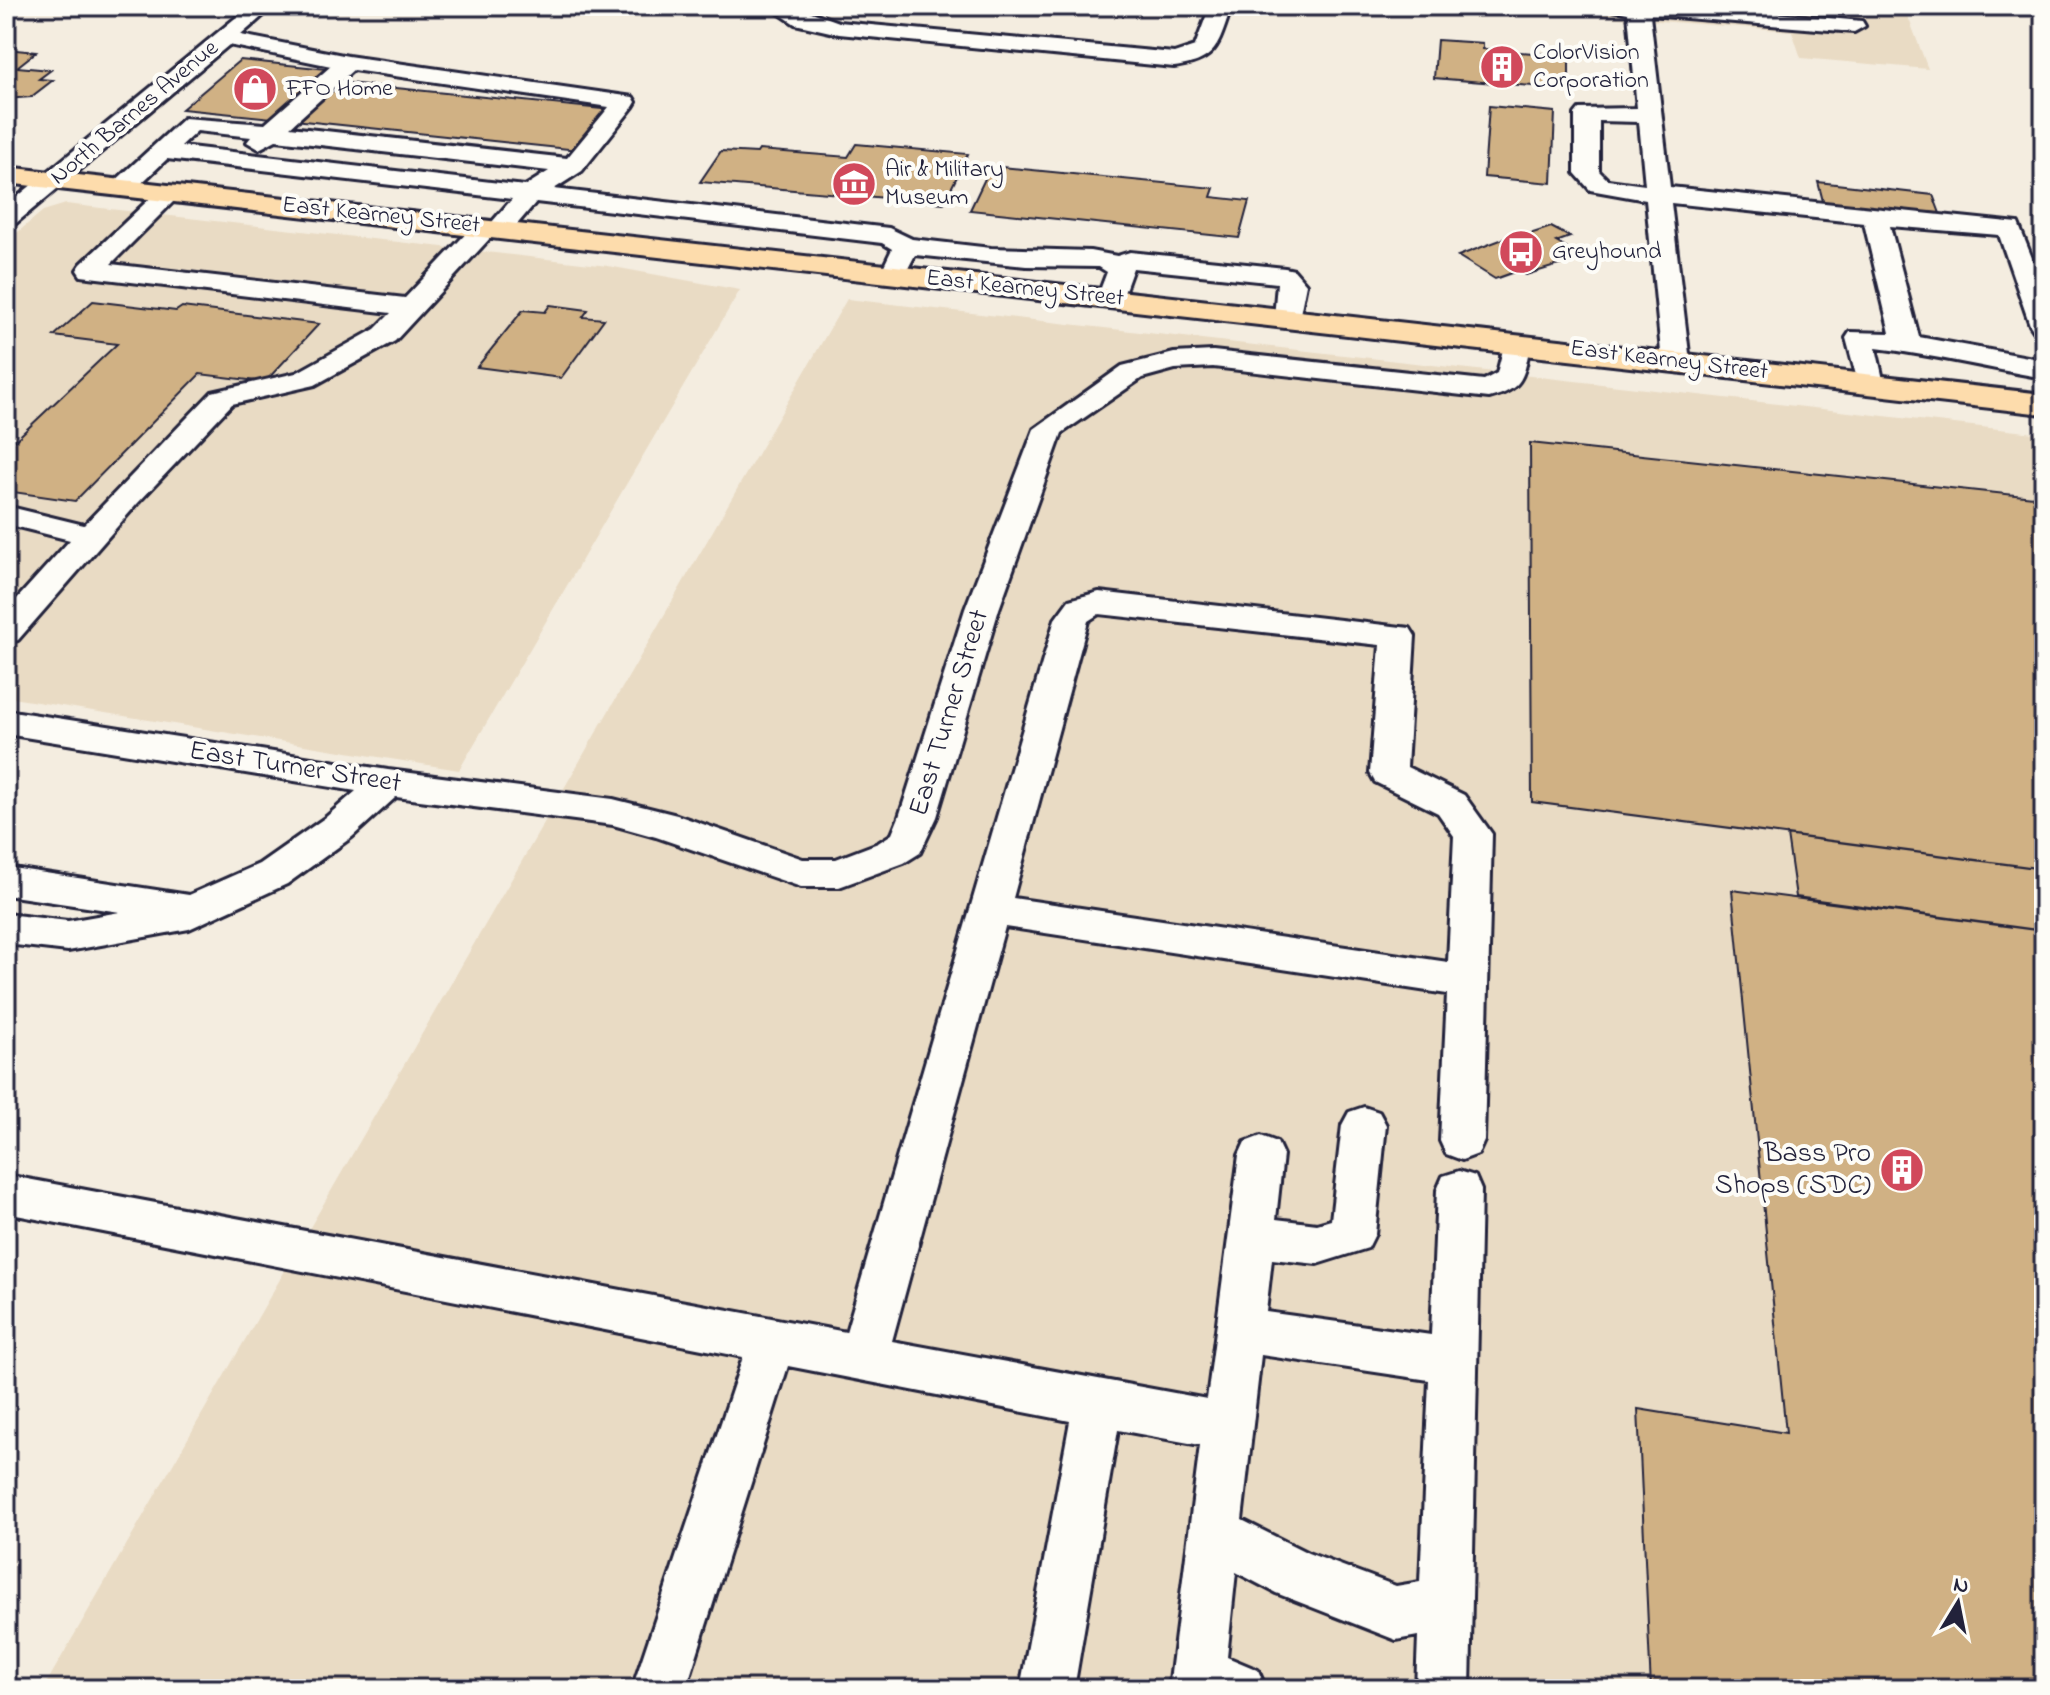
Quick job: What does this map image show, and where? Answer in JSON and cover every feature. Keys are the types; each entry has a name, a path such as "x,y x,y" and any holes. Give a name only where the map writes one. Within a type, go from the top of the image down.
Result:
{"main road":[{"name":"East Kearney Street","path":"6,175 2032,402"}],"street":[{"name":"North Barnes Avenue","path":"6,219 263,6"},
{"path":"779,6 814,23 852,30 1168,60 1191,58 1207,48 1221,6"},
{"path":"1676,362 1649,115 1631,7 1854,26"},
{"path":"6,632 91,536 222,398 305,379 385,335 530,194 573,166 625,102 348,63 224,38"},
{"path":"238,161 348,63"},
{"path":"1649,115 1587,114 1587,173 1599,185 1875,217 2009,228 2044,325"},
{"path":"122,188 192,123 573,166"},
{"path":"160,151 619,207 889,236 906,246 1044,259 1075,257 1117,265 1130,260 1285,276 1293,284 1288,318"},
{"path":"310,208 347,175"},
{"path":"391,218 422,183"},
{"path":"170,193 90,270 412,307"},
{"path":"591,240 619,207"},
{"path":"1875,217 1907,344"},
{"path":"757,259 779,225"},
{"path":"893,274 906,246"},
{"path":"1110,298 1119,279 1117,265"},
{"path":"1870,384 1860,338 1959,350 2008,365 2044,369"},
{"name":"East Turner Street","path":"6,722 388,783 613,812 664,825 801,873 839,873 867,864 907,843 918,817 982,609 1049,429 1132,372 1174,361 1213,359 1489,389 1510,377 1516,344"},
{"path":"2008,365 2032,402"},
{"path":"6,515 91,536"},
{"path":"863,1358 1072,619 1081,607 1099,603 1398,636 1388,773 1451,804 1473,834 1462,1141"},
{"path":"6,929 68,936 175,918 273,874 339,827 388,783"},
{"path":"6,881 195,908"},
{"path":"990,910 1468,981"},
{"path":"1252,1237 1317,1244 1352,1234 1364,1125"},
{"path":"1211,1683 1214,1534 1261,1155"},
{"path":"1443,1689 1459,1190"},
{"path":"6,1194 1228,1426"},
{"path":"1240,1330 1453,1361"},
{"path":"659,1689 772,1341"},
{"path":"1047,1689 1098,1403"},
{"path":"1214,1534 1295,1574 1396,1613 1446,1605"}],"shaded area":[{"path":"1460,6 1904,6 1928,69 1801,58 1792,31"},
{"path":"66,204 608,266 740,290 459,770 6,697 6,242 43,211"},
{"path":"847,299 2044,434 2044,1689 43,1689"}],"building":[{"name":"ColorVision Corporation","path":"1437,40 1483,43 1483,49 1569,56 1569,89 1434,78"},
{"path":"6,49 36,52 17,67 51,70 39,79 53,80 31,97 6,99"},
{"name":"FFO Home","path":"240,60 327,69 272,118 182,109"},
{"path":"337,82 612,110 578,150 294,120"},
{"path":"1489,106 1555,112 1552,183 1484,177"},
{"path":"856,144 968,154 944,203 700,182 721,151 757,153 759,150 848,157"},
{"path":"991,166 1214,188 1211,197 1249,201 1239,238 970,210"},
{"path":"1818,182 1933,195 1941,216 1824,205"},
{"name":"Greyhound","path":"1551,227 1570,237 1556,242 1570,250 1571,257 1559,261 1562,264 1526,275 1517,271 1495,279 1458,256 1519,233 1530,234"},
{"path":"93,301 176,311 182,307 319,324 265,382 200,374 75,501 6,491 6,449 117,344 54,336"},
{"path":"550,305 588,310 583,317 604,319 561,378 477,367 523,310 545,312"},
{"path":"1530,443 2044,498 2044,869 1532,802"},
{"path":"1787,835 2044,869 2044,931 1796,897"},
{"name":"Bass Pro Shops (SDC)","path":"1732,890 2044,931 2044,1689 1651,1689 1638,1409 1786,1433"}],"place":[{"name":"ColorVision Corporation","path":"1502,67"},
{"name":"FFO Home","path":"255,89"},
{"name":"Air & Military Museum","path":"854,184"},
{"name":"Greyhound","path":"1521,252"},
{"name":"Bass Pro Shops (SDC)","path":"1902,1170"}]}
